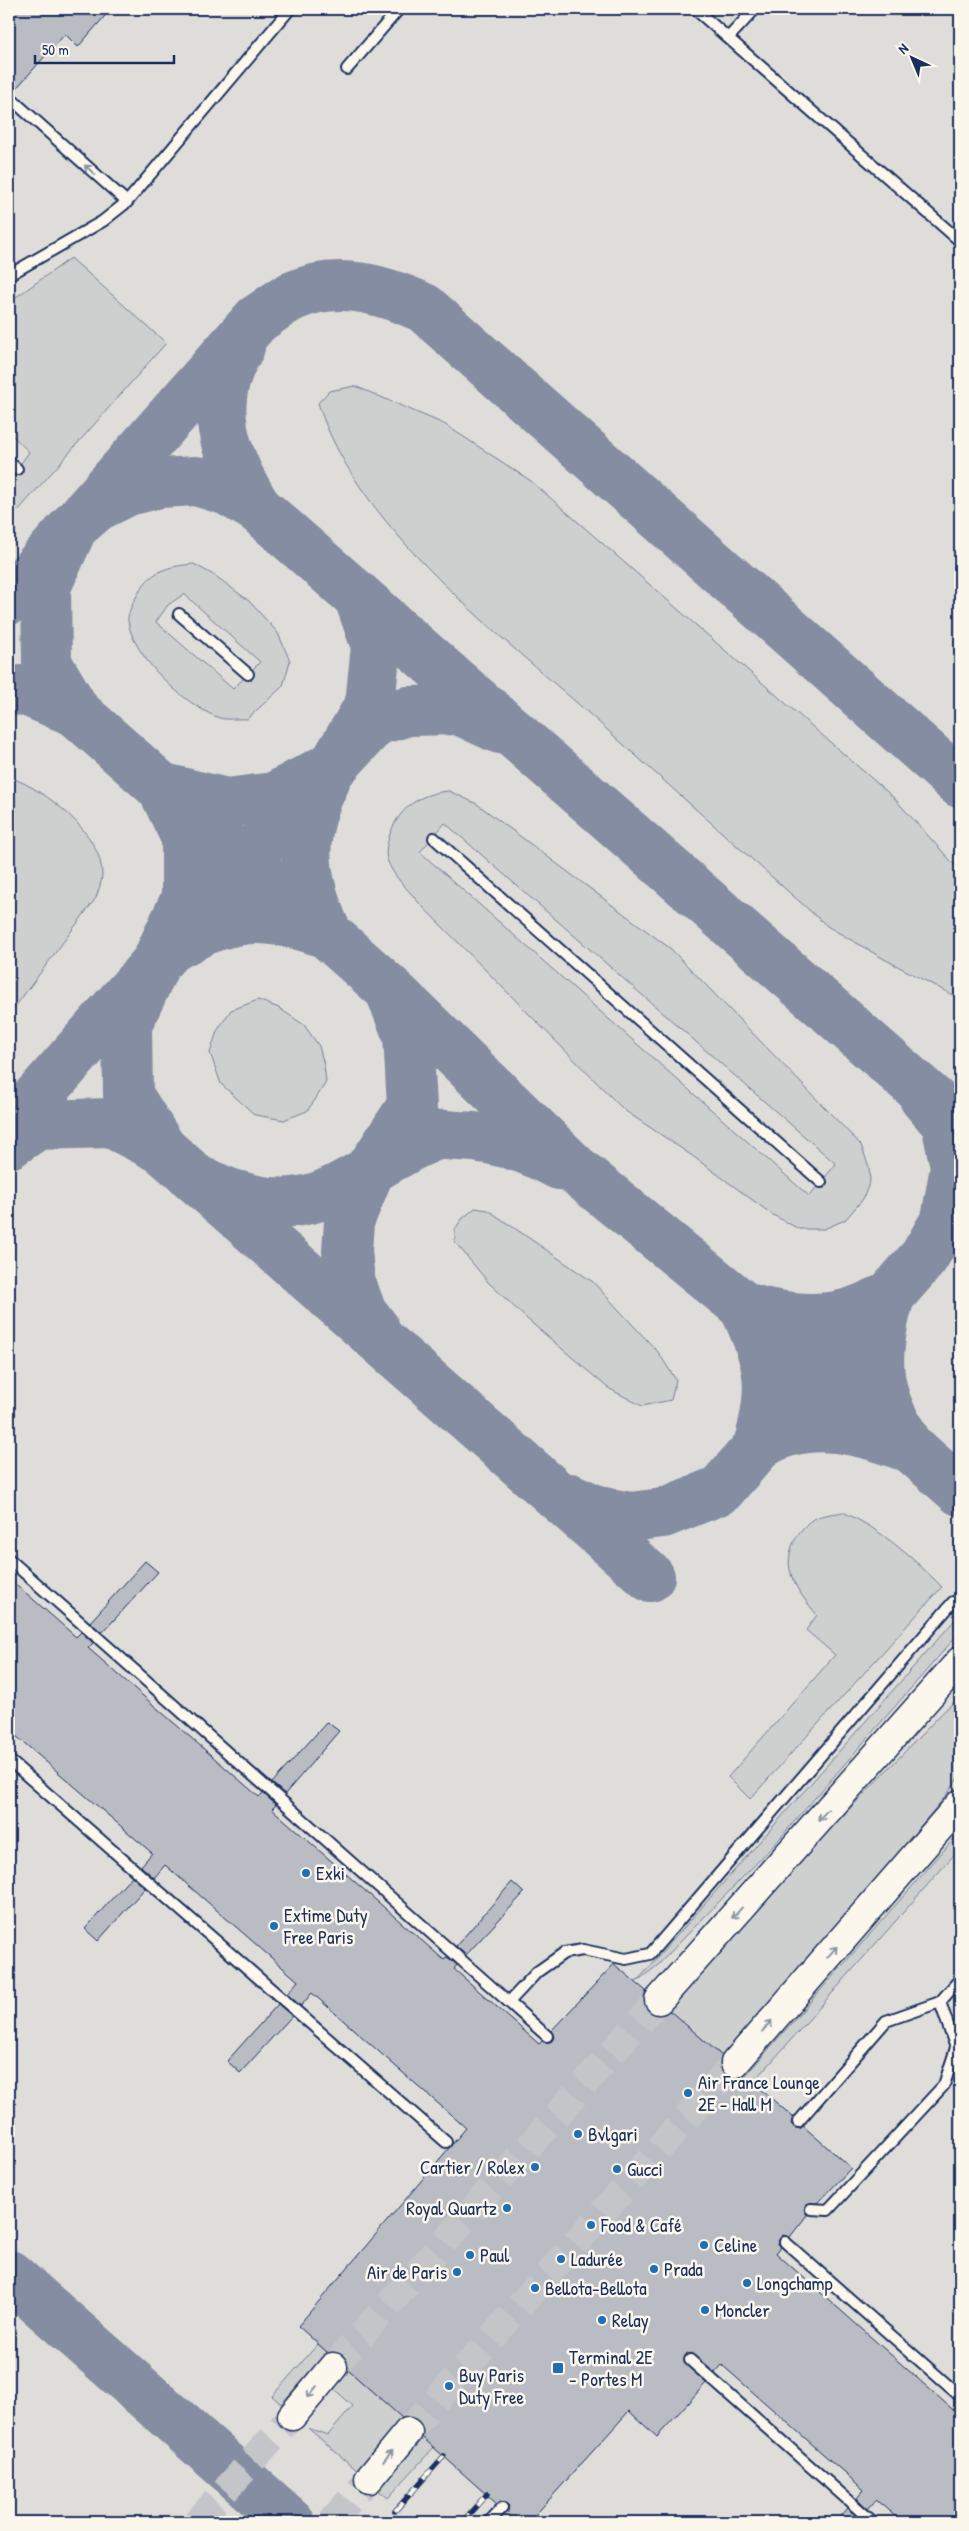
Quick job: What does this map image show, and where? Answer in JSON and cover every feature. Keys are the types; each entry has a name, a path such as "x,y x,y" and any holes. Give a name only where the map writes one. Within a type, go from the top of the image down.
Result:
{"main road":[{"path":"659,2000 960,1661"},
{"path":"847,1789 960,1689"},
{"path":"735,2063 958,1804"},
{"path":"292,2416 333,2367"},
{"path":"369,2479 408,2432"}],"lane":[{"path":"9,275 103,221 127,202 290,9"},
{"path":"347,69 399,9"},
{"path":"695,9 960,242"},
{"path":"728,37 755,9"},
{"path":"9,97 127,202"},
{"path":"9,462 17,469"},
{"path":"179,614 248,674"},
{"path":"434,838 821,1182"},
{"path":"9,1559 547,2036"},
{"path":"509,2002 537,1972 564,1953 582,1950 626,1960 650,1954 953,1602"},
{"path":"9,1760 446,2142"},
{"path":"798,2122 886,2021 940,2002 960,1979"},
{"path":"811,2210 828,2210 944,2085 956,2048 940,2002"},
{"path":"785,2242 960,2396"},
{"path":"690,2360 873,2522"},
{"path":"489,2522 502,2508"}],"shaded area":[{"path":"9,9 960,9 960,2522 9,2522"},
{"path":"71,258 166,343 9,521 9,480 29,452 9,432 11,377 9,302"},
{"path":"355,386 444,424 531,481 893,797 960,871 960,999 884,959 827,926 509,644 431,571 395,532 363,490 337,448 318,403 329,391"},
{"path":"194,564 217,577 249,601 278,633 290,661 283,686 247,719 220,718 190,702 162,678 139,649 132,635 128,621 129,614 133,602 144,585 162,570","holes":["184,594 260,662 233,689 156,622 168,605"]},
{"path":"9,777 55,802 83,829 93,844 100,860 102,875 96,898 9,1015"},
{"path":"449,791 477,804 671,949 861,1145 869,1167 870,1181 863,1199 845,1220 824,1229 799,1229 773,1215 691,1155 624,1110 419,903 389,865 386,853 387,845 393,827 404,810 420,799 438,792","holes":["445,823 836,1164 809,1196 420,852"]},
{"path":"258,1000 279,1008 304,1025 319,1046 324,1065 326,1082 307,1111 284,1120 255,1115 221,1084 210,1053 217,1031 231,1010"},
{"path":"475,1208 488,1210 593,1282 658,1352 676,1380 671,1400 642,1406 608,1388 527,1319 488,1282 455,1242 455,1229 462,1219"},
{"path":"843,1512 871,1527 896,1545 942,1587 750,1799 728,1777 835,1655 806,1630 817,1615 803,1597 792,1578 789,1558 792,1548 797,1536 805,1525 813,1519"},
{"path":"960,1614 960,1632 773,1846 657,1966 636,1982"},
{"path":"960,1697 960,1775 948,1793 804,1966 723,2057 665,2007 805,1855 945,1710"},
{"path":"960,1832 960,1848 753,2083 745,2076"},
{"path":"318,2344 327,2352 281,2404 272,2396"},
{"path":"347,2369 406,2421 360,2473 308,2428 328,2435 353,2406 332,2387"},
{"path":"424,2438 434,2447 388,2498 377,2489"}],"building":[{"path":"9,9 111,9 78,47 65,34 13,92 9,90"},
{"path":"145,1561 158,1572 102,1633 90,1622"},
{"name":"Terminal 2E - Portes M","path":"9,1578 76,1637 81,1632 93,1643 88,1648 259,1797 263,1793 276,1805 272,1809 444,1960 447,1957 457,1965 454,1969 539,2044 542,2041 546,2043 552,2041 554,2037 551,2031 614,1964 646,1991 644,2004 649,2012 656,2015 670,2011 722,2056 720,2068 725,2075 733,2078 744,2075 793,2117 791,2124 794,2127 800,2129 803,2126 851,2168 818,2203 806,2205 804,2209 807,2215 790,2237 783,2235 780,2238 778,2244 781,2247 776,2253 960,2416 960,2522 902,2522 876,2500 868,2509 857,2498 864,2490 722,2365 715,2373 691,2353 685,2356 684,2363 706,2383 657,2437 629,2411 529,2522 518,2522 507,2513 509,2506 506,2503 500,2501 497,2504 422,2437 423,2427 418,2420 410,2417 402,2418 348,2370 348,2362 343,2355 336,2352 327,2352 298,2326 466,2128 312,1993 301,2006 287,1994 298,1981 165,1865 154,1878 141,1866 152,1853 9,1730"},
{"path":"327,1722 339,1731 285,1794 272,1783"},
{"path":"132,1876 145,1888 98,1941 85,1929"},
{"path":"512,1882 524,1893 466,1955 456,1946"},
{"path":"278,2004 292,2016 240,2073 227,2061"},
{"path":"847,2508 859,2519 857,2522 835,2522"}],"taxiway":[{"path":"9,600 257,319 288,298 310,290 326,287 359,287 392,295 424,308 960,783"},
{"path":"240,347 229,368 223,388 221,409 223,429 235,469 257,508"},
{"path":"76,712 47,663 46,587 73,527 96,507 128,491 160,483 196,481 228,491 257,508 384,619"},
{"path":"359,598 960,1124"},
{"path":"164,788 227,803 274,797 334,765 370,704 376,646 359,598"},
{"path":"9,691 23,690 76,712 389,989 576,1170 823,1371 960,1491"},
{"path":"9,1129 246,861 375,721 408,711 459,710 500,729"},
{"path":"325,782 310,820 306,858 313,894 327,933"},
{"path":"162,1149 128,1095 127,1025 186,898 186,838 164,792"},
{"path":"175,945 211,928 244,920 258,919 285,922 325,933"},
{"path":"375,1329 362,1312 350,1282 347,1251 349,1222 370,1170 412,1106 408,1036 390,991"},
{"path":"570,1498 599,1511 630,1517 663,1513 720,1490 924,1257 946,1219 955,1167 946,1123 924,1098"},
{"path":"9,1144 37,1125 111,1123 162,1149 650,1577"},
{"path":"209,1184 226,1192 256,1200 295,1202 311,1199 342,1186 426,1139 441,1135 484,1138 510,1144 535,1153 559,1165"},
{"path":"890,1296 881,1334 879,1368 886,1402 904,1437"},
{"path":"745,1307 782,1316 821,1318 852,1312 890,1296"},
{"path":"744,1307 760,1344 767,1375 767,1407 758,1446"},
{"path":"758,1446 792,1431 810,1428 847,1429 901,1445"},
{"path":"9,2275 290,2522"}],"tunnel":[{"path":"333,2367 659,2000"},
{"path":"408,2432 735,2063"},
{"path":"197,2522 292,2416"},
{"path":"331,2522 369,2479"}],"railway":[{"path":"395,2511 444,2456"},
{"path":"462,2522 487,2494"}],"place":[{"name":"Exki","path":"306,1873"},
{"name":"Extime Duty Free Paris","path":"274,1926"},
{"name":"Air France Lounge 2E - Hall M","path":"688,2093"},
{"name":"Bvlgari","path":"578,2134"},
{"name":"Cartier / Rolex","path":"535,2167"},
{"name":"Gucci","path":"617,2169"},
{"name":"Royal Quartz","path":"507,2208"},
{"name":"Food & Café","path":"591,2225"},
{"name":"Celine","path":"704,2245"},
{"name":"Paul","path":"470,2255"},
{"name":"Ladurée","path":"561,2259"},
{"name":"Prada","path":"654,2269"},
{"name":"Air de Paris","path":"457,2272"},
{"name":"Longchamp","path":"747,2283"},
{"name":"Bellota-Bellota","path":"535,2288"},
{"name":"Moncler","path":"705,2310"},
{"name":"Relay","path":"602,2320"},
{"name":"Terminal 2E - Portes M","path":"558,2368"},
{"name":"Buy Paris Duty Free","path":"449,2386"}]}
